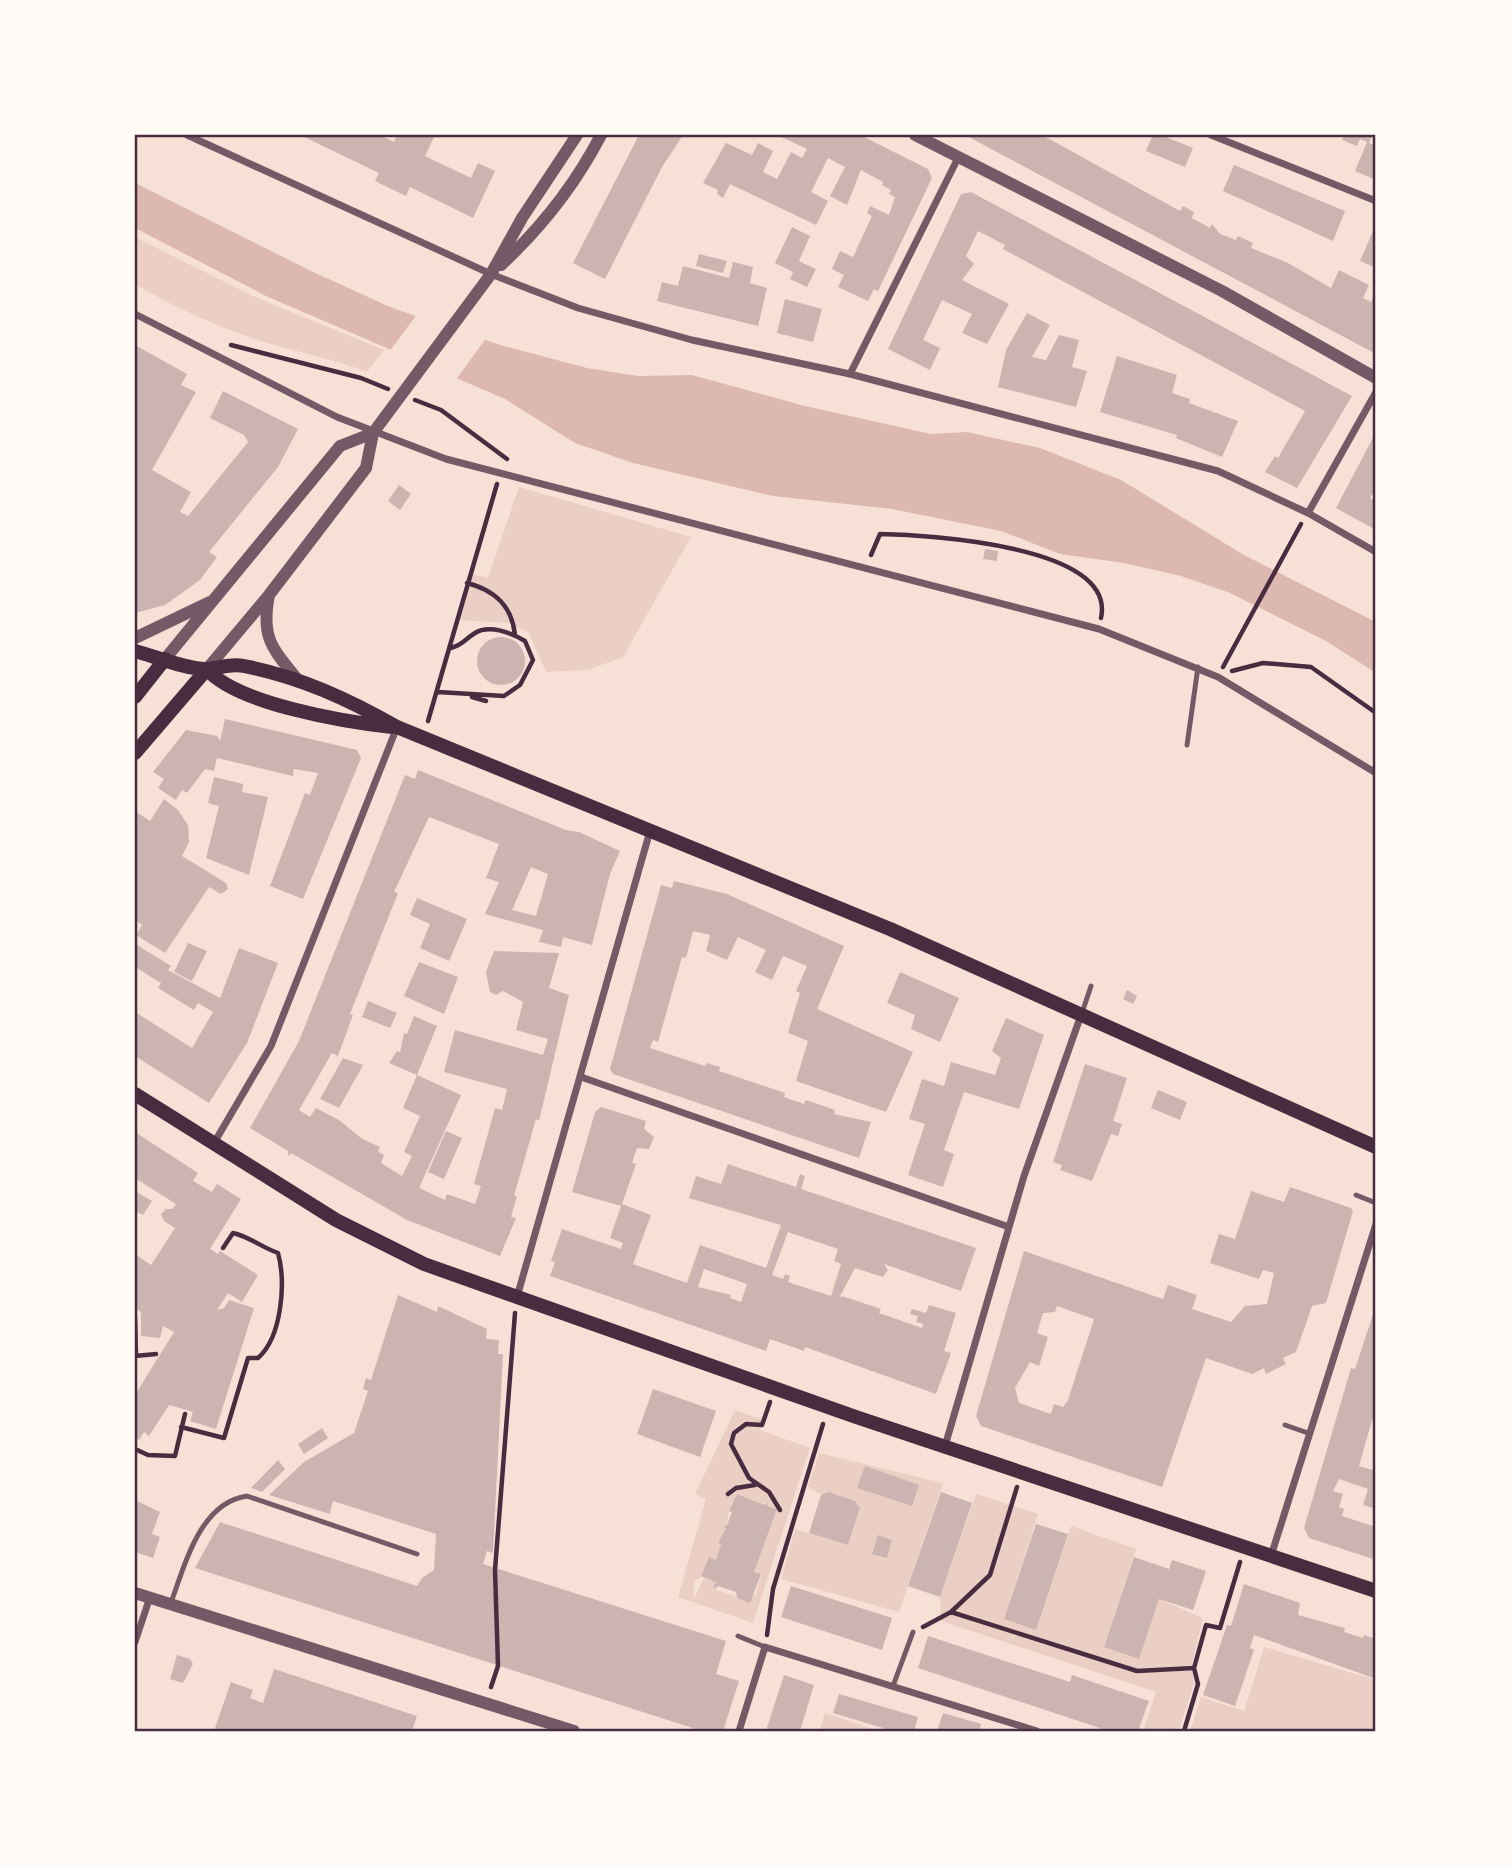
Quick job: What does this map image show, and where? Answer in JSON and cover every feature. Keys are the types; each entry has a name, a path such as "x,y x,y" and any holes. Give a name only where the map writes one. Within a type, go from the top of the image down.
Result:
{"main road":[{"path":"135,650 207,669 229,688 339,722 397,727"},
{"path":"135,697 165,659"},
{"path":"135,753 207,669 222,664 242,665 297,679 346,697 397,727 422,738 890,929 1376,1147"},
{"path":"135,1094 336,1220 424,1264 828,1407 1376,1591"}],"street":[{"path":"187,135 491,274 578,308 692,340 850,374 1218,471 1308,513 1376,551"},
{"path":"207,669 269,595 366,468 373,433 477,295 522,218 577,135"},
{"path":"491,274 539,229 569,189 601,135"},
{"path":"915,135 1222,291 1376,378"},
{"path":"1211,135 1376,201"},
{"path":"850,374 959,156"},
{"path":"135,314 373,433 446,459 1099,629 1218,677 1376,773"},
{"path":"1308,513 1376,392"},
{"path":"165,659 340,446 373,433"},
{"path":"269,595 265,614 267,640 297,679"},
{"path":"135,638 156,631 216,598"},
{"path":"213,1143 271,1046 397,727"},
{"path":"516,1298 651,830"},
{"path":"945,1447 1035,1141 1081,1015"},
{"path":"581,1077 1009,1227"},
{"path":"1270,1557 1376,1224"},
{"path":"135,1592 573,1731"},
{"path":"135,1642 150,1597"},
{"path":"739,1731 765,1647 1037,1731"}],"lane":[{"path":"1187,745 1198,667"},
{"path":"1081,1015 1091,986"},
{"path":"1356,1195 1376,1203"},
{"path":"1285,1425 1308,1433"},
{"path":"170,1605 195,1541 214,1510 235,1498 247,1496 417,1554"},
{"path":"893,1686 913,1632"},
{"path":"738,1636 765,1647"}],"path":[{"path":"199,348 226,344 361,378"},
{"path":"441,410 507,458 524,480"},
{"path":"422,738 451,648 467,583 500,473"},
{"path":"874,547 880,534 914,535 1009,547 1038,555 1056,562 1086,580 1101,596 1104,605 1099,629"},
{"path":"1231,650 1293,537"},
{"path":"467,583 484,587 498,596 514,622 515,635"},
{"path":"438,692 504,696 520,685 533,660 525,640 494,629 476,631 464,644 451,648"},
{"path":"1218,677 1245,665 1263,663 1311,667 1376,713"},
{"path":"468,695 486,701"},
{"path":"181,1427 223,1437 248,1358 258,1358 266,1351 275,1333 282,1268 278,1253 262,1248 251,1238 233,1233 223,1248"},
{"path":"495,1675 498,1666 495,1570 516,1298"},
{"path":"135,1317 136,1355 156,1354"},
{"path":"776,1388 762,1425 746,1424 734,1433 731,1444 737,1461 756,1485 769,1492 780,1510"},
{"path":"765,1647 773,1589 828,1407"},
{"path":"135,1449 148,1455 175,1456 185,1414"},
{"path":"727,1494 736,1488 756,1485"},
{"path":"913,1632 951,1612 990,1574 1010,1508"},
{"path":"1184,1731 1198,1684 1194,1668 1206,1625 1220,1628 1244,1548"},
{"path":"951,1612 1137,1671 1194,1668"}],"shaded area":[{"path":"135,183 311,271 390,307 500,345 587,368 638,376 692,375 801,405 931,434 967,432 1040,448 1121,480 1244,555 1376,622 1376,673 1326,641 1230,593 1181,576 1124,563 1060,554 1001,531 892,509 773,496 633,463 575,443 505,399 266,296 135,228"},
{"path":"135,237 253,296 384,350 367,372 257,340 203,319 135,284"},
{"path":"519,487 691,537 623,657 588,670 546,672 529,633 508,623 458,620 472,574 488,578"},
{"path":"735,1410 763,1420 760,1430 810,1448 753,1623 678,1597 706,1499 695,1494","holes":["737,1494 764,1505 766,1501 767,1506 777,1509 754,1572 761,1574 756,1595 753,1594 750,1602 715,1589 713,1585 717,1583 704,1578 693,1600 694,1582 704,1575 709,1557 716,1560 729,1511"]},
{"path":"819,1453 943,1483 899,1612 781,1579 795,1529 848,1545 860,1509 843,1497 822,1495 808,1487"},
{"path":"976,1494 1038,1514 1004,1619 1036,1629 1071,1526 1136,1549 1104,1647 1139,1658 1159,1599 1203,1618 1192,1663 1194,1683 1179,1731 1143,1731 1156,1692 941,1621 940,1597"},
{"path":"1264,1647 1376,1680 1376,1731 1190,1731 1201,1697 1244,1711"},
{"path":"825,1713 879,1731 819,1731"}],"pier":[{"path":"418,313 487,337 455,381 389,352"}],"building":[{"path":"300,135 380,135 394,142 397,135 435,135 425,156 471,178 478,163 495,171 473,218 410,187 406,196 375,181 379,173"},
{"path":"639,135 683,135 662,167 605,279 573,263"},
{"path":"777,135 860,135 928,169 932,178 878,291 874,289 868,301 838,287 844,275 832,269 840,251 853,257 872,216 867,213 870,206 889,215 895,197 889,194 891,190 882,185 883,182 861,170 847,205 830,196 845,167 828,158 811,192 828,201 816,225 730,184 723,198 717,194 718,190 703,183 726,143 752,155 758,143 773,151 763,172 777,179 791,152 802,158 807,149"},
{"path":"965,135 1042,135 1180,211 1183,206 1194,212 1192,218 1210,228 1212,224 1220,234 1236,240 1238,236 1253,243 1251,248 1288,263 1331,288 1339,270 1369,285 1363,298 1371,302 1376,290 1376,354"},
{"path":"1153,135 1161,135 1193,148 1185,167 1146,151"},
{"path":"1344,135 1372,135 1369,143 1360,139 1357,146 1342,140"},
{"path":"1367,142 1376,146 1376,180 1355,171"},
{"path":"1234,165 1345,211 1333,241 1223,191"},
{"path":"971,192 1352,396 1297,488 1265,472 1275,456 1278,458 1305,411 1003,249 1005,245 978,231 966,256 974,264 962,280 1009,304 987,344 962,333 972,314 942,300 923,340 940,348 930,370 888,349 961,194"},
{"path":"1376,224 1376,268 1360,261"},
{"path":"792,227 810,236 799,261 816,269 807,287 790,279 793,272 775,263"},
{"path":"699,254 727,261 723,273 696,266"},
{"path":"733,262 753,267 750,283 767,288 758,326 657,301 662,282 678,286 683,266 729,278"},
{"path":"785,299 822,309 813,342 777,333"},
{"path":"1027,313 1050,325 1032,357 1046,360 1059,335 1079,340 1072,367 1087,371 1076,407 998,387 1006,350"},
{"path":"135,345 187,374 181,385 196,392 152,470 191,492 180,512 188,516 248,442 244,435 210,418 223,391 298,429 278,467 209,552 217,557 200,580 165,605 135,613"},
{"path":"1117,356 1177,375 1172,393 1190,399 1189,403 1238,421 1222,457 1176,438 1177,435 1100,412"},
{"path":"1376,432 1376,488 1370,498 1376,502 1376,530 1336,508"},
{"path":"399,485 411,494 400,510 388,501"},
{"path":"985,549 998,551 997,561 983,559"},
{"path":"501,637 518,644 525,661 518,678 501,685 484,678 477,661 484,644"},
{"path":"225,719 357,750 361,758 303,899 270,886 305,793 310,795 318,773 294,769 293,776 217,758 214,771 205,769 187,793 182,790 176,800 158,788 164,779 153,772 186,730 217,736 220,741"},
{"path":"418,770 566,830 579,832 620,851 610,874 592,945 563,937 561,947 539,942 543,930 485,914 499,882 486,878 499,844 429,817 394,892 398,893 350,1014 353,1015 338,1056 332,1053 299,1110 310,1117 316,1108 339,1120 361,1138 380,1147 378,1152 384,1155 381,1163 402,1176 412,1156 404,1152 420,1116 403,1108 417,1075 461,1095 419,1188 445,1200 447,1194 475,1204 481,1186 474,1184 495,1108 502,1110 507,1089 444,1072 455,1030 543,1055 548,1039 516,1030 523,1002 503,991 496,995 490,992 486,972 494,951 559,953 549,988 569,995 539,1121 536,1119 514,1196 517,1196 511,1217 516,1218 500,1256 407,1220 291,1153 288,1156 288,1151 250,1128 299,1041 405,775 415,779","holes":["531,867 548,874 536,916 512,910"]},
{"path":"214,777 243,784 242,792 268,797 249,875 206,858 219,806 208,803"},
{"path":"164,799 178,810 188,825 189,842 182,856 226,883 228,889 221,894 209,887 165,953 136,935 142,925 135,920 135,811 150,821"},
{"path":"674,881 727,894 844,946 817,1009 913,1052 886,1112 796,1081 808,1041 788,1033 800,993 796,991 807,966 783,956 772,980 755,972 766,950 738,937 727,960 706,951 710,935 693,931 686,958 682,957 658,1042 653,1040 650,1048 705,1066 706,1063 720,1067 719,1071 785,1093 784,1097 804,1104 806,1100 835,1110 834,1114 871,1122 859,1158 613,1074 610,1069 661,885 672,888"},
{"path":"417,898 467,919 449,961 420,948 430,924 410,915"},
{"path":"188,943 207,951 192,981 174,972"},
{"path":"137,945 171,966 168,970 220,998 239,948 278,963 247,1043 209,1103 135,1056 135,1012 192,1048 213,1012 198,1003 194,1010 158,988 161,983 135,967"},
{"path":"419,962 458,977 444,1014 404,996"},
{"path":"900,972 959,998 940,1042 911,1029 915,1015 887,1003"},
{"path":"1127,990 1137,996 1133,1004 1123,999"},
{"path":"368,1001 397,1013 390,1028 362,1017"},
{"path":"414,1016 437,1026 417,1075 389,1063 397,1051 400,1052 404,1033 407,1034"},
{"path":"1006,1018 1044,1035 1019,1109 964,1092 944,1150 954,1154 943,1187 908,1175 925,1124 909,1119 922,1079 944,1086 951,1062 995,1075 1001,1058 992,1051"},
{"path":"343,1058 363,1065 339,1108 320,1099"},
{"path":"1085,1064 1127,1078 1113,1121 1122,1124 1118,1136 1111,1134 1092,1181 1060,1170 1062,1165 1053,1162"},
{"path":"1158,1090 1187,1102 1180,1120 1151,1108"},
{"path":"601,1107 646,1121 644,1129 654,1137 649,1149 637,1148 632,1163 636,1164 622,1204 651,1215 633,1264 687,1283 700,1245 766,1268 781,1225 689,1198 696,1176 721,1184 728,1164 796,1187 800,1174 805,1176 801,1189 976,1248 961,1291 884,1264 888,1270 883,1277 855,1268 839,1298 842,1296 881,1309 879,1313 922,1328 923,1324 916,1322 918,1316 910,1314 912,1309 926,1313 929,1305 956,1313 944,1351 951,1353 936,1394 805,1347 804,1351 770,1339 766,1351 550,1276 555,1262 551,1261 562,1229 621,1249 623,1243 610,1238 621,1206 572,1192 595,1112","holes":["788,1232 838,1249 834,1261 841,1264 831,1296 788,1282 790,1276 785,1274 783,1279 772,1275","704,1269 747,1284 741,1302 730,1298 731,1295 698,1287"]},
{"path":"446,1131 462,1138 444,1179 428,1172"},
{"path":"135,1132 198,1173 193,1181 212,1192 217,1184 241,1199 210,1249 218,1254 220,1251 258,1275 242,1302 228,1293 217,1310 224,1308 229,1300 254,1308 216,1429 190,1421 193,1412 169,1405 149,1436 144,1432 139,1440 135,1437 135,1395 174,1332 163,1326 160,1338 141,1336 141,1312 135,1308 135,1254 151,1265 175,1228 164,1221 161,1214 176,1204 135,1178"},
{"path":"1290,1187 1353,1211 1326,1303 1312,1306 1296,1352 1283,1358 1286,1364 1266,1374 1264,1368 1252,1374 1206,1358 1162,1487 981,1426 976,1416 1024,1251 1163,1299 1168,1285 1197,1295 1192,1309 1231,1322 1245,1306 1267,1304 1274,1273 1263,1270 1259,1279 1210,1263 1219,1234 1235,1239 1251,1191 1284,1202","holes":["1057,1306 1094,1319 1068,1400 1063,1407 1054,1404 1051,1414 1019,1403 1015,1388 1030,1362 1039,1366 1048,1337 1037,1333 1043,1313 1055,1312"]},
{"path":"135,1191 152,1201 143,1215 135,1211"},
{"path":"398,1295 437,1312 438,1306 487,1329 486,1339 499,1340 498,1354 503,1354 493,1553 487,1551 483,1564 726,1641 716,1674 739,1681 723,1731 702,1731 195,1568 220,1522 417,1586 422,1578 434,1570 436,1534 333,1501 330,1514 269,1495 304,1462 354,1433 368,1391 363,1389 366,1378 371,1380"},
{"path":"1376,1305 1376,1421 1372,1420 1359,1466 1376,1471 1376,1509 1363,1505 1368,1489 1339,1479 1333,1491 1343,1494 1339,1507 1344,1509 1342,1516 1376,1527 1376,1560 1309,1538 1304,1528 1351,1368 1355,1369"},
{"path":"653,1389 716,1411 700,1457 637,1434"},
{"path":"322,1428 328,1438 304,1454 298,1444"},
{"path":"278,1460 285,1469 262,1492 251,1488"},
{"path":"865,1466 919,1485 912,1506 857,1488"},
{"path":"829,1492 855,1501 860,1508 848,1545 809,1533 821,1495"},
{"path":"941,1492 972,1503 940,1597 908,1586"},
{"path":"737,1494 764,1505 768,1502 767,1506 777,1509 754,1572 761,1574 750,1603 737,1598 736,1592 718,1586 715,1589 713,1585 717,1583 701,1576 709,1557 716,1560 721,1544 718,1543 726,1528 723,1527 727,1525 732,1512 729,1511"},
{"path":"135,1500 160,1512 152,1534 160,1537 153,1558 135,1552"},
{"path":"1036,1524 1068,1534 1036,1630 1004,1619"},
{"path":"878,1535 892,1540 887,1558 872,1554"},
{"path":"1134,1557 1169,1569 1172,1560 1206,1571 1193,1610 1159,1599 1139,1659 1104,1647"},
{"path":"1244,1584 1300,1603 1298,1615 1345,1628 1344,1632 1363,1638 1364,1635 1376,1639 1376,1679 1254,1635 1250,1648 1254,1650 1235,1706 1203,1695 1227,1625 1231,1626"},
{"path":"791,1586 892,1618 882,1650 781,1617"},
{"path":"928,1636 1070,1682 1072,1675 1149,1701 1138,1731 1109,1731 918,1668"},
{"path":"177,1655 190,1659 193,1664 183,1683 170,1679"},
{"path":"274,1669 417,1716 412,1731 214,1731 231,1682 253,1690 250,1698 263,1703"},
{"path":"784,1675 814,1685 800,1731 766,1731"},
{"path":"839,1694 918,1717 914,1731 893,1731 833,1713"},
{"path":"943,1713 981,1724 979,1731 937,1731"}]}
